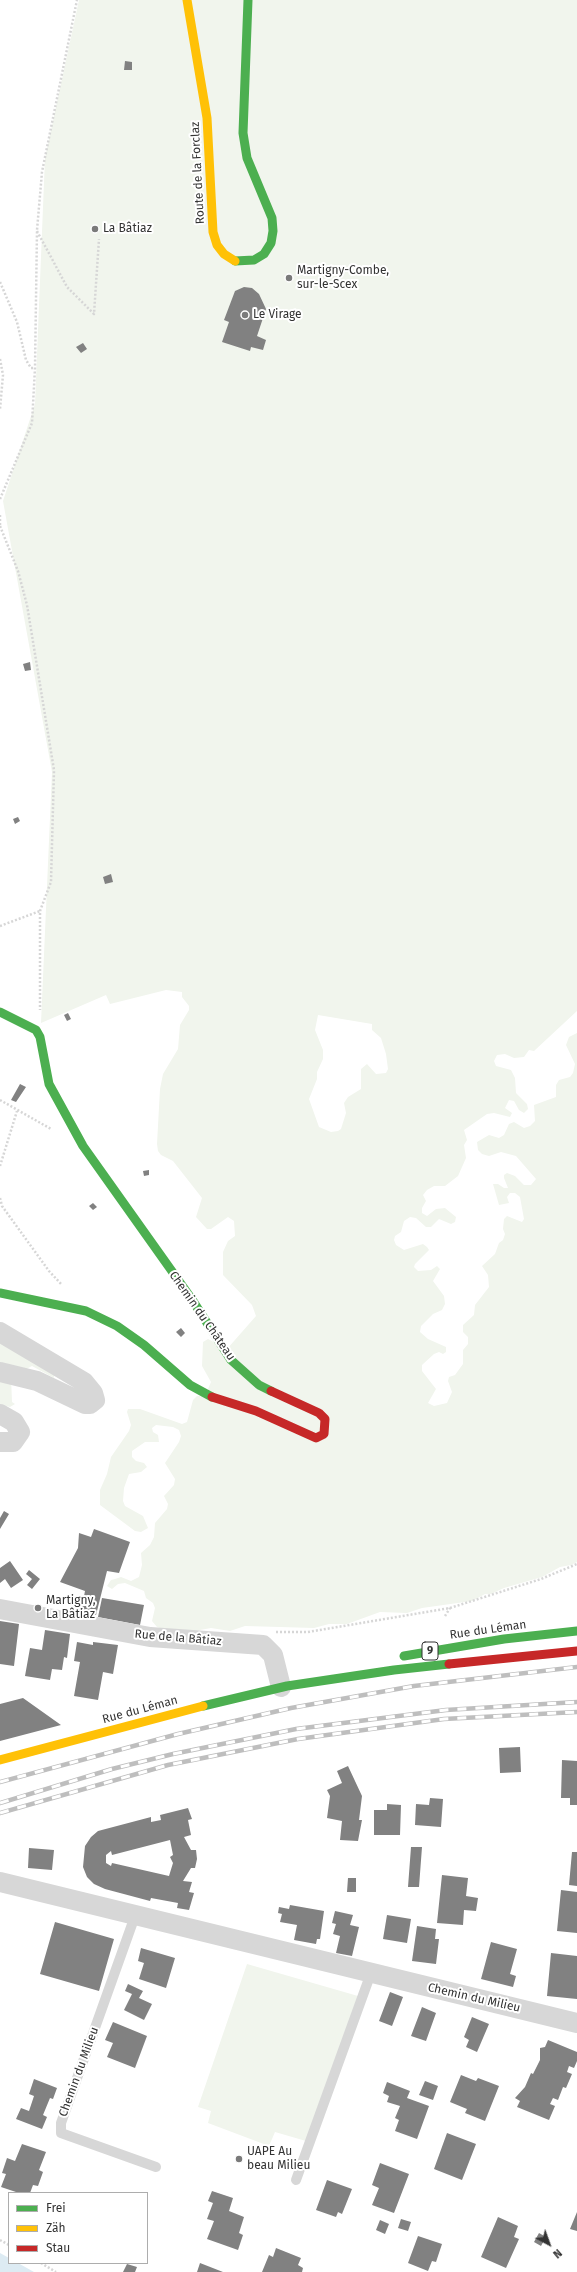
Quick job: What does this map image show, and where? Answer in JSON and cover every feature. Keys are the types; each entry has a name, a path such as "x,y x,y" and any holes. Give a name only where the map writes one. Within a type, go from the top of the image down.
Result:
{"main road":[{"name":"Route de la Forclaz","path":"187,0 208,125 213,232 218,245 224,254 234,261 241,262 254,260 264,254 271,243 274,230 272,218 247,158 243,133 248,0"},
{"path":"0,1012 27,1024 36,1030 40,1037"},
{"name":"Chemin du Château","path":"0,1292 86,1311 117,1326 144,1345 190,1385 209,1396 256,1411 316,1438 324,1434 325,1419 319,1413 259,1385 231,1360 191,1298 83,1146 49,1084 40,1037"},
{"name":"Rue du Léman","path":"396,1657 497,1640 577,1631"},
{"name":"Rue du Léman","path":"284,1686 394,1670 577,1652"},
{"name":"Rue du Léman","path":"0,1760 359,1665"}],"street":[{"path":"0,1332 84,1382 93,1393 95,1400 90,1404 84,1404 38,1381 0,1372"},
{"path":"0,1414 14,1422 20,1432 13,1442 0,1442"},
{"name":"Rue de la Bâtiaz","path":"0,1609 150,1637 256,1643 263,1645 273,1655 284,1686"},
{"name":"Chemin du Milieu","path":"0,1882 577,2023"}],"lane":[{"name":"Chemin du Milieu","path":"135,1916 61,2123 61,2133 156,2168"},
{"path":"296,2180 371,1973"}],"path":[{"path":"0,499 32,422 35,368 37,230 42,172 77,0"},
{"path":"37,230 67,287 94,314 100,239"},
{"path":"0,282 17,322 26,360 31,368 35,368"},
{"path":"0,359 3,375 0,408"},
{"path":"0,516 0,526 18,571 27,605 54,770 51,882 40,911 40,1037"},
{"path":"0,926 40,911"},
{"path":"0,1100 17,1111 0,1166"},
{"path":"0,1198 2,1206 49,1271 65,1288"},
{"path":"273,1632 308,1632 450,1608 541,1579 577,1564"},
{"path":"444,1616 450,1608"},
{"path":"43,2264 56,2272"}],"shaded area":[{"path":"79,0 577,0 577,1011 534,1051 529,1050 524,1057 514,1058 505,1054 497,1055 494,1061 496,1066 511,1070 515,1078 516,1093 527,1104 528,1109 524,1113 519,1110 514,1101 509,1100 505,1108 512,1113 510,1117 494,1113 487,1114 464,1130 467,1140 464,1145 466,1158 458,1176 445,1186 434,1186 427,1190 423,1195 426,1201 422,1208 422,1213 427,1216 436,1209 445,1208 456,1217 455,1222 451,1224 439,1219 431,1227 426,1227 416,1218 410,1217 404,1221 401,1232 395,1236 394,1240 396,1245 404,1250 423,1244 427,1247 429,1250 415,1264 414,1267 418,1271 431,1270 437,1266 440,1269 433,1281 444,1296 445,1304 442,1310 433,1314 421,1326 420,1332 428,1339 446,1347 446,1352 443,1354 439,1352 434,1354 422,1365 422,1371 436,1389 428,1403 434,1406 447,1403 452,1392 448,1381 449,1377 455,1375 463,1364 463,1350 468,1344 468,1337 463,1332 463,1325 474,1315 475,1305 489,1287 488,1275 482,1266 495,1254 499,1243 503,1240 505,1234 503,1229 504,1219 507,1216 522,1222 524,1219 520,1197 515,1193 510,1193 507,1197 509,1203 499,1205 493,1184 498,1184 504,1188 508,1188 504,1178 504,1175 507,1173 515,1176 524,1185 531,1185 536,1179 516,1156 501,1152 489,1156 482,1154 478,1150 477,1142 489,1135 499,1138 504,1135 509,1124 514,1122 524,1128 530,1126 535,1121 534,1105 556,1097 556,1085 559,1080 570,1077 573,1073 575,1064 566,1045 569,1037 577,1033 577,1562 560,1567 542,1577 504,1588 491,1594 485,1594 472,1601 422,1608 407,1613 380,1612 347,1624 329,1624 314,1628 245,1626 230,1631 211,1628 189,1632 169,1631 157,1627 152,1621 155,1608 153,1603 146,1598 144,1591 125,1583 118,1584 112,1589 107,1586 111,1580 121,1577 131,1581 139,1577 142,1565 141,1553 150,1545 154,1537 155,1523 167,1509 168,1504 164,1496 174,1485 175,1479 165,1463 179,1442 181,1436 179,1430 173,1427 156,1425 152,1428 153,1432 158,1435 159,1442 145,1442 132,1451 132,1457 136,1461 144,1463 147,1467 141,1472 129,1474 124,1488 123,1501 125,1506 143,1516 148,1528 141,1532 135,1531 100,1505 100,1490 107,1474 111,1457 129,1431 131,1425 127,1412 128,1409 140,1409 182,1424 187,1422 193,1400 197,1396 205,1396 211,1382 202,1366 203,1342 208,1339 227,1349 256,1316 252,1305 223,1275 223,1252 228,1241 235,1236 234,1221 228,1217 211,1229 207,1229 196,1217 202,1198 173,1161 161,1155 158,1151 157,1144 160,1089 163,1074 178,1049 180,1025 189,1010 189,1006 182,997 182,992 166,990 110,1004 106,995 41,1023 52,772 3,501 35,404 45,158","holes":["318,1015 372,1024 372,1030 381,1038 386,1054 388,1069 386,1073 376,1074 367,1064 361,1069 361,1089 348,1097 344,1103 346,1113 341,1129 331,1132 319,1127 309,1099 317,1079 317,1072 323,1059 323,1050 315,1030"]},
{"path":"0,1335 55,1368 54,1378 32,1366 11,1377 12,1402 15,1404 10,1407 0,1404"},
{"path":"247,1964 358,1996 306,2141 275,2132 269,2146 208,2123 211,2111 198,2107"},
{"path":"0,2253 8,2257 8,2264 20,2264 34,2272 0,2272"}],"building":[{"path":"125,61 132,62 132,70 124,70"},
{"name":"Le Virage","path":"244,287 252,288 259,294 266,309 257,336 266,340 263,350 251,347 250,351 222,342 229,322 224,320 235,291"},
{"path":"83,343 87,349 81,353 76,347"},
{"path":"30,662 31,670 25,671 23,664"},
{"path":"18,817 20,821 15,824 13,819"},
{"path":"111,874 113,882 105,884 103,877"},
{"path":"68,1013 71,1019 67,1021 64,1015"},
{"path":"20,1084 26,1087 16,1102 11,1100"},
{"path":"149,1170 149,1175 144,1176 143,1171"},
{"path":"93,1203 97,1207 93,1210 89,1206"},
{"path":"181,1328 185,1333 181,1337 176,1332"},
{"path":"4,1511 9,1514 0,1529 0,1518"},
{"path":"94,1529 130,1542 119,1573 107,1571 96,1615 81,1612 85,1591 60,1582 78,1548 79,1533 91,1537"},
{"path":"10,1561 23,1580 11,1588 5,1579 0,1583 0,1568"},
{"path":"29,1570 40,1579 32,1589 27,1585 32,1579 26,1574"},
{"path":"102,1598 144,1605 140,1625 98,1617"},
{"path":"0,1621 19,1624 14,1666 0,1664"},
{"path":"45,1630 70,1634 67,1658 64,1657 62,1670 52,1669 50,1680 25,1676 30,1648 42,1650"},
{"path":"77,1642 93,1645 93,1642 118,1645 113,1674 103,1672 98,1700 74,1696 80,1662 74,1661"},
{"path":"23,1698 61,1725 0,1741 0,1704"},
{"path":"520,1747 521,1772 500,1773 499,1748"},
{"path":"562,1760 577,1761 577,1805 570,1805 570,1798 561,1798"},
{"path":"348,1766 362,1796 359,1820 362,1820 358,1841 340,1840 342,1821 327,1818 330,1796 327,1790 342,1783 337,1771"},
{"path":"430,1798 443,1799 441,1827 415,1825 416,1804 429,1805"},
{"path":"387,1804 401,1805 400,1835 374,1835 374,1810 387,1810"},
{"path":"188,1808 192,1819 188,1820 191,1835 184,1837 191,1850 196,1850 197,1859 195,1868 191,1868 183,1881 192,1882 189,1892 194,1893 189,1910 177,1908 178,1903 151,1898 150,1901 105,1889 94,1884 87,1877 83,1867 85,1846 91,1837 98,1831 151,1817 151,1822 161,1820 160,1815","holes":["170,1840 173,1855 170,1857 173,1863 169,1876 112,1863 111,1866 106,1863 106,1855 111,1851 112,1855"]},
{"path":"411,1847 422,1847 419,1887 408,1887"},
{"path":"29,1848 54,1850 52,1870 28,1868"},
{"path":"572,1852 577,1852 577,1886 569,1885"},
{"path":"442,1875 468,1878 466,1896 478,1898 476,1911 464,1910 463,1925 437,1923"},
{"path":"348,1878 356,1878 356,1892 347,1892"},
{"path":"561,1890 577,1892 577,1933 557,1931"},
{"path":"290,1905 324,1911 320,1939 317,1939 316,1944 294,1940 297,1925 280,1922 282,1914 278,1913 279,1907 289,1909"},
{"path":"335,1911 353,1915 350,1925 359,1927 352,1956 336,1953 340,1936 333,1934 336,1924 332,1923"},
{"path":"387,1915 411,1919 407,1943 383,1939"},
{"path":"55,1922 114,1939 99,1991 40,1974"},
{"path":"417,1926 436,1929 435,1939 439,1939 436,1964 412,1961"},
{"path":"491,1942 517,1949 510,1974 516,1976 513,1987 481,1979"},
{"path":"141,1948 175,1958 166,1988 139,1979 144,1963 138,1961"},
{"path":"551,1953 577,1956 577,1999 547,1996"},
{"path":"128,1984 143,1991 139,1998 152,2004 144,2020 124,2010 132,1994 125,1991"},
{"path":"390,1992 403,1997 392,2026 379,2021"},
{"path":"422,2007 436,2013 426,2041 411,2036"},
{"path":"472,2017 489,2024 477,2052 466,2047 469,2040 464,2037"},
{"path":"113,2022 147,2036 135,2068 107,2057 113,2043 105,2040"},
{"path":"548,2040 577,2052 577,2061 574,2068 569,2066 567,2072 572,2074 566,2088 563,2087 558,2100 553,2098 550,2104 555,2106 549,2120 517,2107 520,2101 515,2098 525,2087 531,2073 533,2074 540,2060 540,2048 545,2047"},
{"path":"461,2075 476,2081 478,2078 499,2086 485,2121 465,2113 467,2109 450,2102"},
{"path":"34,2079 57,2088 53,2099 50,2098 43,2115 47,2117 42,2129 16,2119 21,2108 29,2111 34,2096 29,2094"},
{"path":"425,2081 438,2086 433,2100 419,2095"},
{"path":"387,2082 410,2091 407,2098 429,2106 417,2139 395,2131 399,2120 395,2118 400,2106 387,2102 389,2096 383,2093"},
{"path":"447,2133 476,2144 462,2180 434,2169"},
{"path":"22,2144 46,2152 39,2170 43,2172 38,2186 33,2185 30,2192 16,2192 1,2187 6,2174 2,2173 7,2158 15,2161"},
{"path":"380,2163 409,2174 394,2213 372,2205 379,2188 372,2185"},
{"path":"327,2180 352,2189 342,2214 338,2212 336,2217 316,2210"},
{"path":"212,2191 233,2198 229,2211 244,2217 239,2233 243,2235 238,2250 207,2239 214,2221 207,2219 213,2203 208,2201"},
{"path":"577,2212 577,2231 570,2229"},
{"path":"498,2217 518,2226 514,2237 519,2239 506,2268 481,2257"},
{"path":"401,2219 411,2222 408,2231 398,2228"},
{"path":"380,2220 389,2224 385,2234 376,2230"},
{"path":"539,2233 546,2237 541,2246 534,2242"},
{"path":"418,2236 442,2244 436,2262 432,2261 428,2271 408,2263"},
{"path":"276,2248 301,2258 298,2265 303,2268 302,2272 262,2272 269,2255 273,2257"},
{"path":"200,2263 223,2272 197,2272"},
{"path":"127,2264 137,2267 135,2272 123,2272"}],"railway":[{"path":"0,1782 178,1734 291,1708 414,1686 577,1667"},
{"path":"0,1803 112,1769 173,1754 296,1729 446,1710 577,1702"},
{"path":"0,1813 168,1765 298,1739 444,1719 577,1712"}],"traffic: fast":[{"path":"235,261 254,260 264,254 271,243 273,231 272,218 247,158 243,133 248,0"},
{"path":"0,1012 36,1030 40,1037 49,1084 83,1146 191,1298 231,1360 259,1385 271,1391"},
{"path":"0,1293 86,1311 117,1326 144,1345 190,1385 212,1397"},
{"path":"404,1656 504,1639 577,1631"},
{"path":"203,1706 287,1686 394,1670 449,1664"}],"traffic: slow":[{"path":"187,0 207,118 213,232 217,245 224,254 235,261"},
{"path":"0,1760 203,1706"}],"traffic: jam":[{"path":"212,1397 256,1411 316,1438 324,1434 325,1419 319,1413 271,1391"},
{"path":"449,1664 577,1651"}],"place":[{"name":"La Bâtiaz","path":"95,229"},
{"name":"Martigny-Combe, sur-le-Scex","path":"289,278"},
{"name":"Le Virage","path":"245,315"},
{"name":"Martigny, La Bâtiaz","path":"38,1608"},
{"name":"UAPE Au beau Milieu","path":"239,2159"}]}
